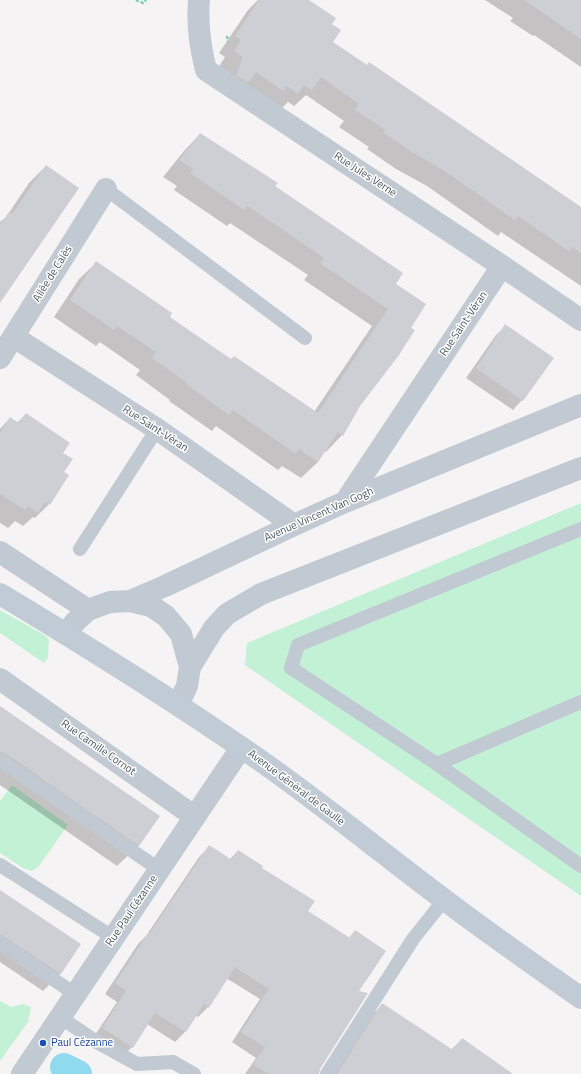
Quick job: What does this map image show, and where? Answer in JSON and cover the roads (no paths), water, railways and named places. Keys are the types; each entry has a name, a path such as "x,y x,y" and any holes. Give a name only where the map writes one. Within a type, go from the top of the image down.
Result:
{"street":[{"name":"Rue Jules Verne","path":"199,0 197,17 202,55 206,70 581,320"},
{"name":"Allée de Calès","path":"0,358 106,189"},
{"name":"Rue Saint-Véran","path":"345,502 502,266"},
{"name":"Rue Saint-Véran","path":"14,337 157,429 294,525"},
{"name":"Avenue Vincent Van Gogh","path":"66,634 75,622 88,610 110,602 130,601 345,502 581,405"},
{"path":"190,667 214,628 227,614 261,594 581,468"},
{"path":"0,552 88,610"},
{"name":"Avenue Général de Gaulle","path":"0,594 178,705 276,772 444,900 581,998"},
{"path":"130,601 151,606 166,616 182,634 190,667 187,686 178,705"},
{"name":"Rue Camille Cornot","path":"0,679 195,817"},
{"name":"Rue Paul Cézanne","path":"22,1074 241,748"}],"lane":[{"path":"106,189 305,338"},
{"path":"80,549 157,429"},
{"path":"581,529 298,645 291,668 437,764 581,866"},
{"path":"437,764 581,702"},
{"path":"0,760 160,870"},
{"path":"0,865 114,938"},
{"path":"328,1074 413,939 444,900"},
{"path":"0,943 75,994"},
{"path":"60,1017 96,1041 137,1064 173,1062 194,1074"}],"waterway":[{"path":"64,1067 78,1074"}],"place":[{"name":"Paul Cézanne","path":"43,1043"}]}
